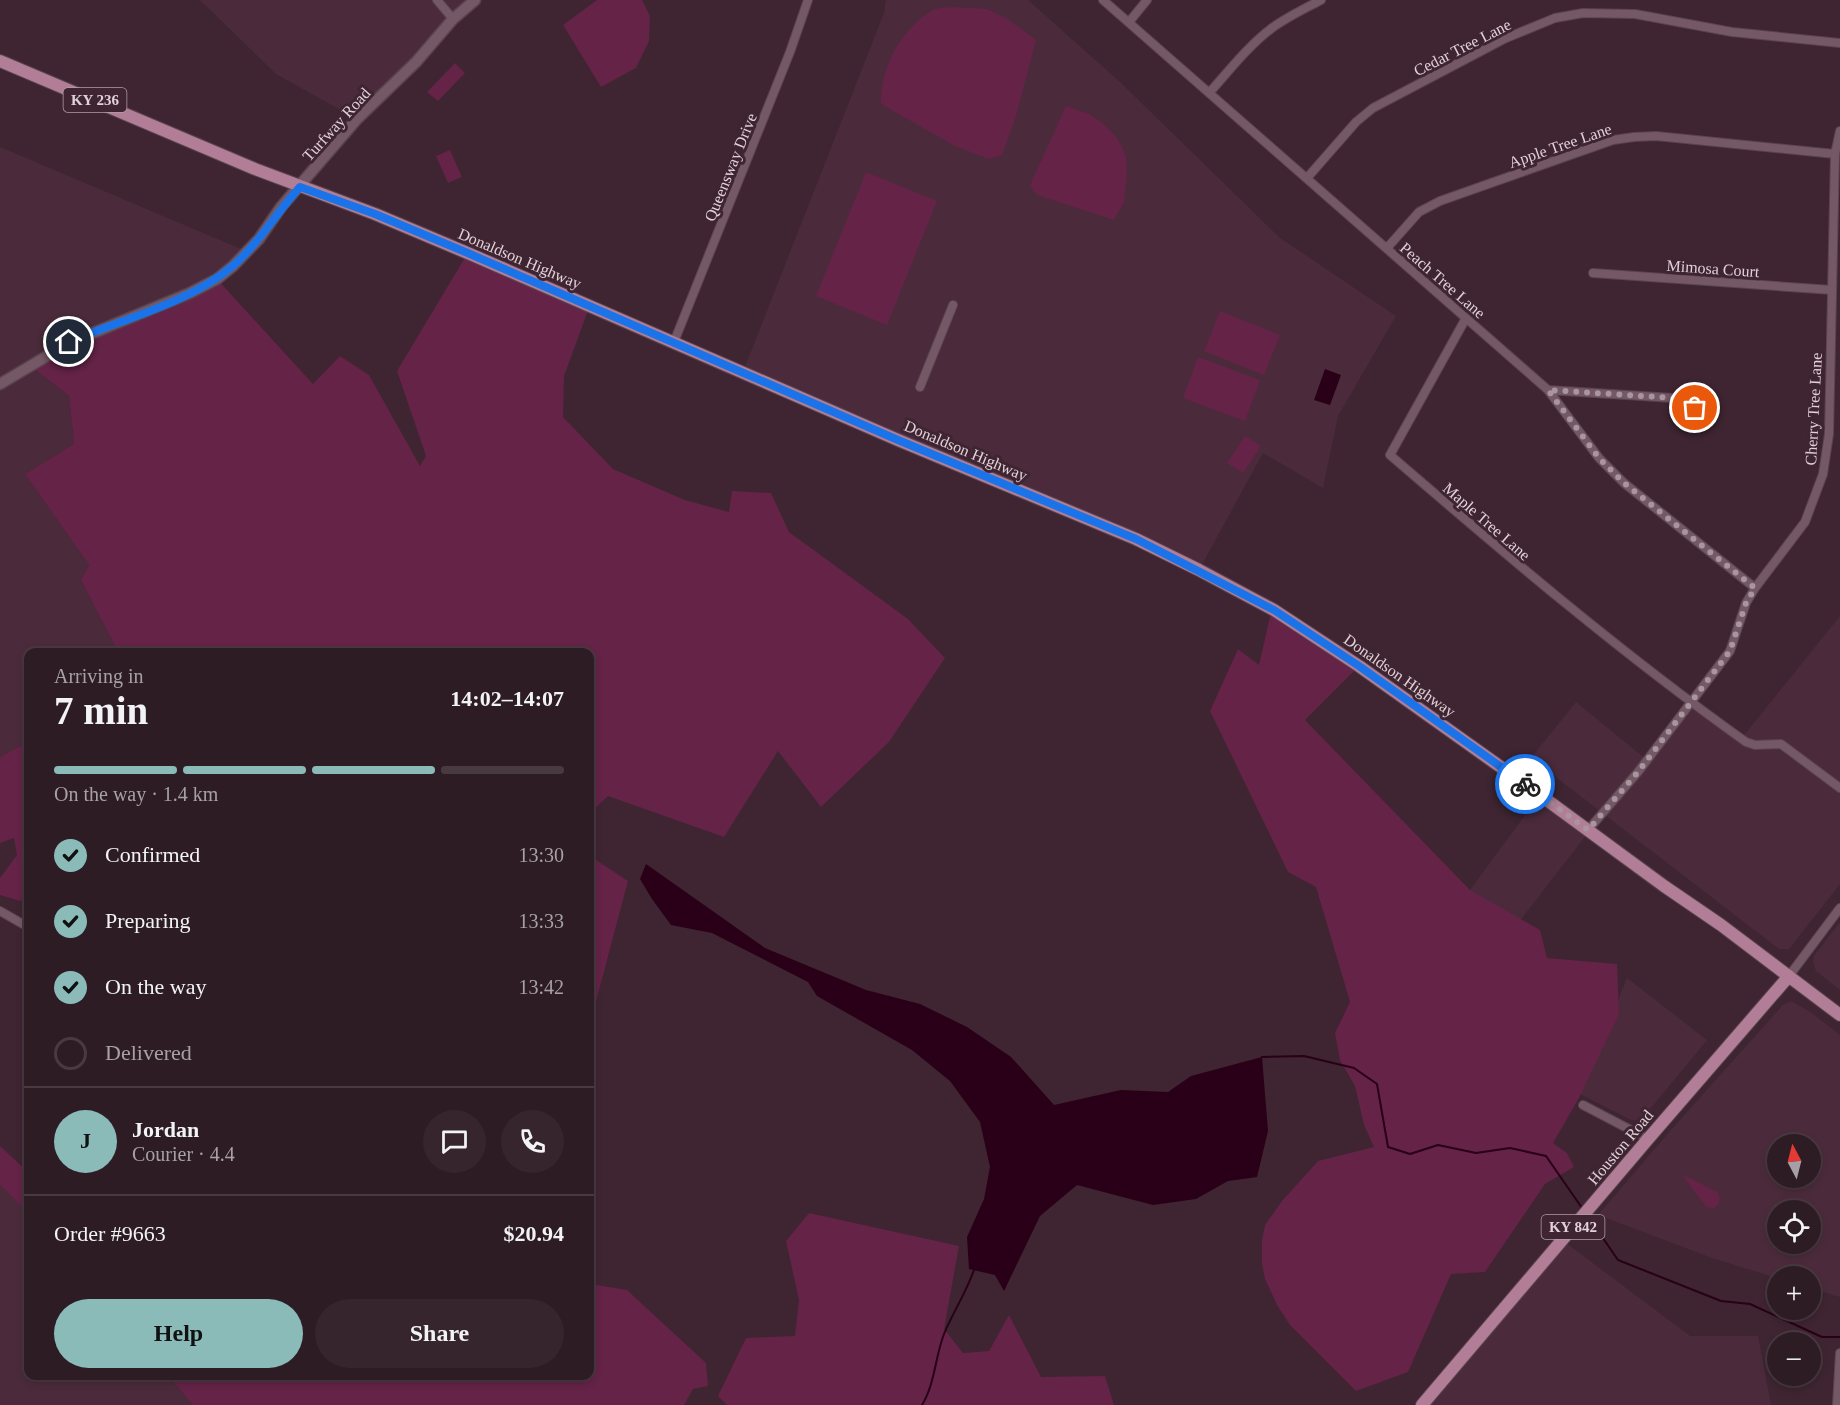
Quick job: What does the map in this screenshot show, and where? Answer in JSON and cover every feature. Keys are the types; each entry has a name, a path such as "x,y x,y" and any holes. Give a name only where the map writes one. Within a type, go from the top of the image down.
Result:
{"main road":[{"name":"Turfway Road","path":"0,384 69,342 164,305 217,279 248,252 281,207 357,119 416,62 453,19 475,0"},
{"name":"Donaldson Highway","path":"0,61 300,187 375,214 898,440 1136,539 1231,586 1319,639 1588,830 1789,976 1840,1016"},
{"name":"Houston Road","path":"1422,1405 1647,1139 1789,976"}],"street":[{"path":"437,0 453,19"},
{"name":"Queensway Drive","path":"674,342 790,52 808,0"},
{"name":"Peach Tree Lane","path":"1103,0 1548,390 1599,458 1624,483 1755,588"},
{"path":"1129,22 1147,0"},
{"path":"1209,93 1249,49 1270,30 1288,17 1321,0"},
{"name":"Cedar Tree Lane","path":"1307,178 1356,122 1373,108 1504,39 1555,18 1582,13 1635,14 1732,32 1840,43"},
{"name":"Cherry Tree Lane","path":"1588,830 1638,772 1730,651 1746,603 1805,522 1823,474 1829,435 1835,154 1840,131"},
{"name":"Apple Tree Lane","path":"1387,248 1419,212 1440,201 1613,140 1656,136 1835,154"},
{"name":"Mimosa Court","path":"1593,273 1832,290"},
{"path":"920,387 953,305"},
{"name":"Maple Tree Lane","path":"1466,318 1390,455 1531,577 1691,702"},
{"path":"1548,390 1689,399"},
{"path":"1691,702 1746,742 1755,745 1782,744 1840,788"},
{"name":"Houston Road","path":"1789,976 1840,908"},
{"path":"0,911 24,925"},
{"path":"1583,1105 1647,1139"},
{"path":"1837,1405 1840,1353"}],"shaded area":[{"path":"200,0 475,0 357,119 276,74"},
{"path":"597,0 642,0 650,16 649,41 636,68 601,87 563,25"},
{"path":"886,0 1028,0 1120,82 1280,238 1396,316 1338,416 1323,488 1263,453 1199,570 743,372 884,13"},
{"path":"955,7 987,9 1009,20 1036,40 1016,116 1002,155 989,159 955,146 881,104 884,77 902,39 911,28 933,10"},
{"path":"455,63 465,73 438,101 427,92"},
{"path":"1066,106 1089,114 1105,125 1117,138 1126,156 1127,177 1124,202 1114,220 1037,195 1030,185"},
{"path":"0,147 248,252 217,279 30,366 69,396 74,444 25,474 89,565 81,580 116,648 24,648 24,744 0,757"},
{"path":"450,150 462,177 448,183 436,156"},
{"path":"866,172 937,201 887,325 816,296"},
{"path":"472,246 590,305 564,376 563,417 613,469 685,500 729,512 732,491 771,493 789,532 908,619 945,658 889,742 821,807 778,751 724,837 608,796 594,809 594,648 116,648 81,580 89,565 25,474 74,444 69,396 30,366 217,279 313,384 340,356 369,375 420,466 426,456 397,371"},
{"path":"1220,311 1280,335 1264,375 1204,351"},
{"path":"1198,357 1260,380 1245,421 1183,398"},
{"path":"1325,369 1341,375 1330,405 1314,400"},
{"path":"1245,436 1261,446 1243,473 1227,463"},
{"path":"1271,612 1359,666 1305,720 1470,890 1540,930 1547,958 1617,964 1619,1014 1579,1098 1553,1143 1567,1153 1574,1167 1545,1184 1485,1272 1451,1274 1408,1372 1356,1391 1290,1325 1277,1305 1265,1279 1262,1264 1262,1240 1265,1225 1282,1201 1318,1161 1374,1147 1364,1125 1355,1086 1340,1060 1335,1033 1350,1002 1316,887 1288,872 1210,711 1238,649 1259,665"},
{"path":"1840,616 1840,884 1789,949 1779,949 1531,758 1576,702 1647,760 1691,702 1741,739"},
{"path":"24,744 24,899 20,901 0,895 0,878 17,855 14,838 0,843 0,757"},
{"path":"1539,796 1587,834 1511,932 1470,890"},
{"path":"594,859 628,881 594,1009"},
{"path":"646,864 765,948 866,990 920,1004 967,1027 1011,1057 1054,1105 1121,1090 1168,1092 1191,1076 1262,1057 1268,1131 1257,1177 1228,1181 1196,1199 1153,1205 1077,1185 1040,1216 1004,1291 995,1275 969,1269 967,1237 984,1199 990,1167 980,1122 950,1081 912,1050 817,996 808,982 712,933 671,925 640,879"},
{"path":"1840,922 1840,990 1816,971 1813,963 1814,956"},
{"path":"1627,978 1707,1040 1641,1120 1631,1120 1580,1094"},
{"path":"1791,1001 1809,1011 1840,1035 1840,1297 1821,1291 1821,1266 1767,1266 1767,1275 1712,1258 1598,1215 1783,1005"},
{"path":"0,1146 24,1168 24,1209 0,1185"},
{"path":"1682,1174 1717,1192 1720,1198 1718,1205 1714,1208 1706,1207"},
{"path":"0,1185 24,1209 24,1380 171,1380 193,1405 0,1405"},
{"path":"809,1213 959,1246 944,1329 963,1353 989,1351 1009,1315 1041,1377 1105,1376 1114,1405 727,1405 718,1396 746,1338 795,1336 799,1300 786,1241"},
{"path":"1562,1240 1690,1336 1758,1336 1771,1405 1422,1405"},
{"path":"594,1285 627,1290 706,1363 708,1386 693,1389 684,1405 193,1405 171,1380 594,1380"}],"waterway":[{"path":"1262,1057 1304,1056 1354,1068 1377,1084 1388,1147 1410,1154 1438,1145 1476,1153 1510,1148 1546,1156 1582,1208"},
{"path":"1587,1215 1618,1260 1721,1301 1750,1304 1822,1337 1840,1337"},
{"path":"922,1405 930,1388 944,1334 974,1270"}],"way so far":[{"path":"1525,784 1588,830 1638,772 1730,651 1746,603 1755,588 1624,483 1599,458 1548,390 1689,399 1690,404 1695,408"}],"route":[{"path":"69,342 164,305 217,279 248,252 281,207 300,187 375,214 470,254 898,440 1136,539 1274,610 1359,666 1525,784"}]}
